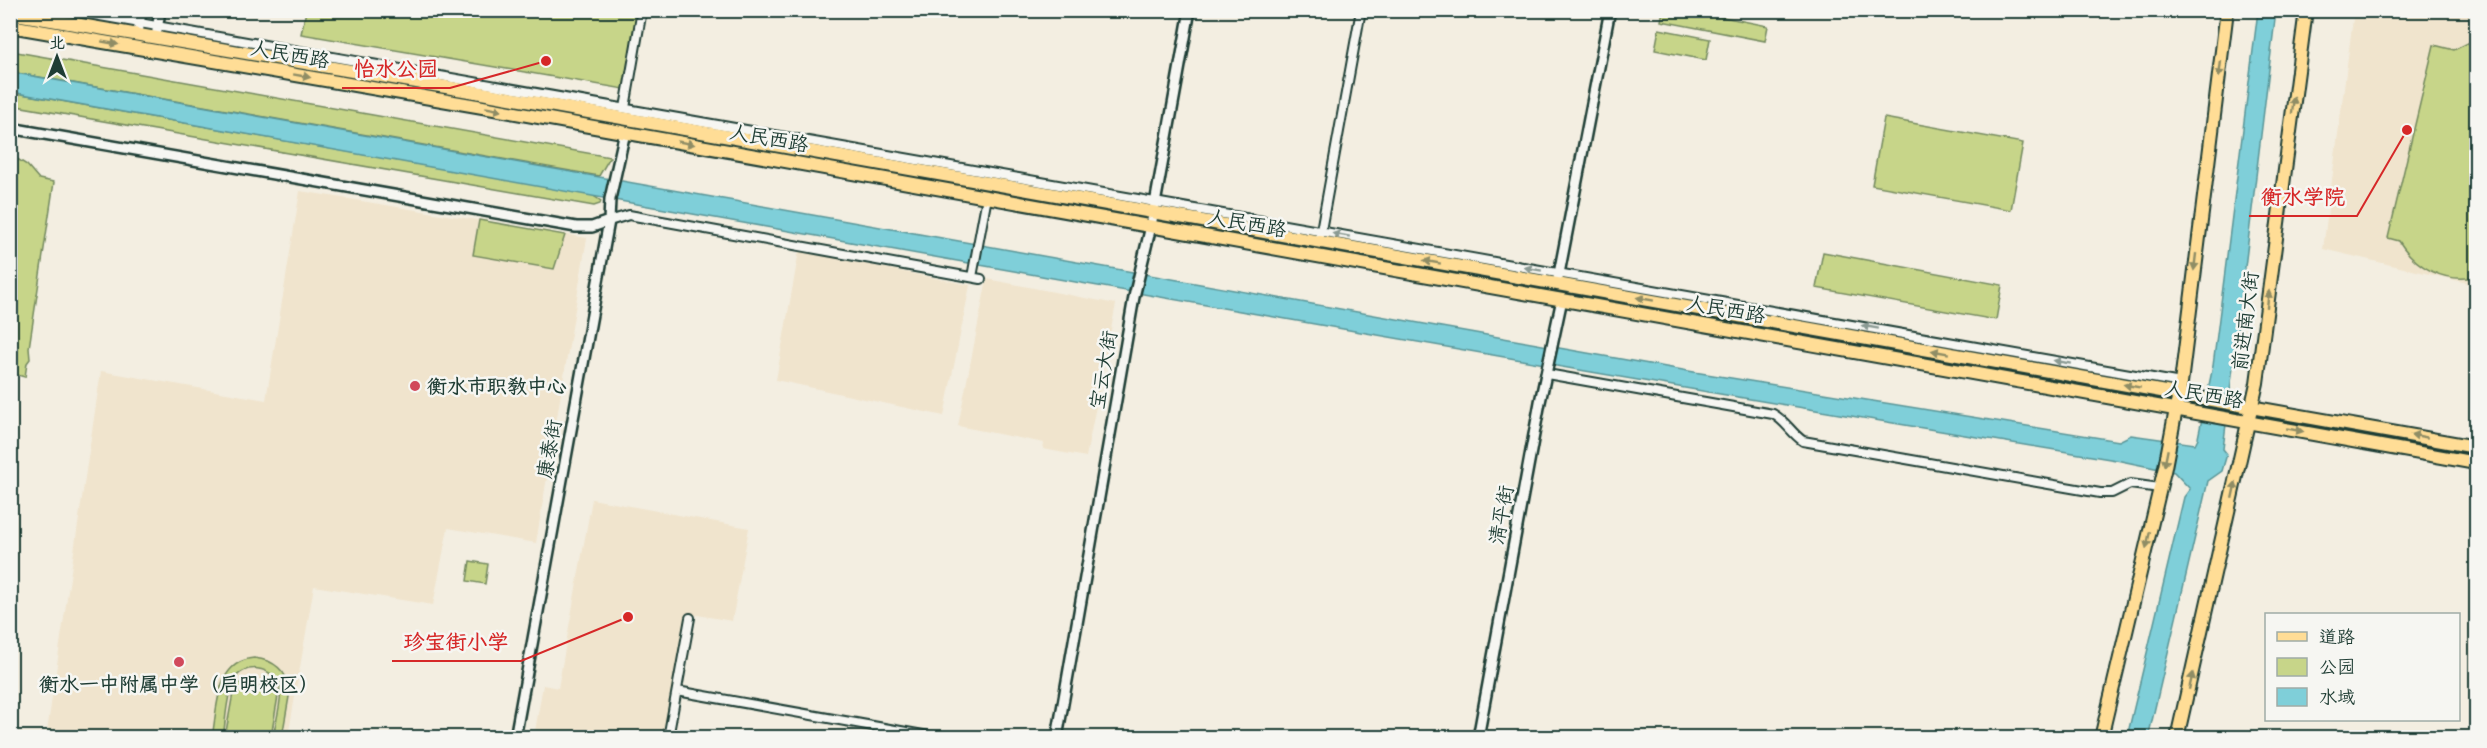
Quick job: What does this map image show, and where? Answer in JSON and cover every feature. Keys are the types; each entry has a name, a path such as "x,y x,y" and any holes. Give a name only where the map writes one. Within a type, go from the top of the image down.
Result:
{"main road":[{"path":"2101,738 2171,432 2182,410 2227,10"},
{"name":"前进南大街","path":"2177,738 2246,406 2261,356 2306,10"},
{"name":"人民西路","path":"10,13 157,32 1320,236 2183,391 2246,406 2476,447"},
{"name":"人民西路","path":"10,26 625,132 2476,463"}],"street":[{"path":"66,10 139,29 141,10"},
{"path":"160,10 157,32 625,108 1154,208"},
{"path":"625,108 642,10"},
{"name":"宝云大街","path":"1057,738 1134,297 1151,226 1190,10"},
{"path":"1320,236 1361,10"},
{"path":"1558,279 1610,10"},
{"path":"10,128 576,227 592,227 629,216 972,273 981,279"},
{"name":"康泰街","path":"515,738 609,221 610,199 625,132"},
{"path":"972,273 987,197"},
{"name":"清平街","path":"1478,738 1562,299"},
{"path":"1548,371 1773,414 1784,421 1791,433 1803,441 2100,493 2112,493 2130,484 2160,486"},
{"path":"669,738 690,618"},
{"path":"677,691 940,738"}],"shaded area":[{"path":"2354,11 2476,11 2476,285 2323,249"},
{"name":"衡水市职教中心","path":"300,191 587,238 536,543 448,528 433,605 314,586 288,737 46,738 101,371 266,400"},
{"path":"799,251 970,285 944,416 776,380"},
{"path":"987,279 1116,304 1086,457 1043,449 1044,443 958,426"},
{"path":"592,499 749,528 732,621 686,613 663,737 534,737 543,685 558,688"}],"green space":[{"path":"1688,10 1768,26 1765,41 1661,21 1663,11"},
{"path":"306,11 638,11 624,89 301,34"},
{"path":"1659,29 1710,39 1706,60 1655,50"},
{"path":"2476,39 2476,277 2453,278 2422,266 2399,241 2388,238 2434,45 2454,50"},
{"path":"11,51 610,157 599,176 11,72"},
{"path":"10,92 592,195 601,201 600,204 594,206 11,105"},
{"path":"1884,118 2023,143 2011,210 1872,185"},
{"path":"11,155 27,165 39,179 54,182 29,348 30,359 27,363 25,377 14,374 11,376"},
{"path":"479,220 565,235 554,269 473,255"},
{"path":"1823,252 2002,285 1996,320 1816,288"},
{"path":"470,561 488,564 485,584 467,581"},
{"path":"254,658 273,664 283,672 286,678 290,691 282,737 273,737 281,692 277,680 265,671 250,669 237,675 233,682 223,737 212,737 218,700 225,677 241,661"},
{"path":"235,682 279,690 271,737 225,737"}],"water":[{"path":"2258,11 2276,11 2223,449 2227,454 2222,471 2208,481 2148,738 2127,737 2184,497 2190,489 2174,472 2116,460 1326,326 11,92 10,72 1694,372 2119,441 2131,435 2195,444 2213,366"}],"place":[{"name":"怡水公园","path":"546,61"},
{"name":"衡水学院","path":"2407,130"},
{"name":"衡水市职教中心","path":"415,386"},
{"name":"珍宝街小学","path":"628,617"},
{"name":"衡水一中附属中学（启明校区）","path":"179,662"}]}
